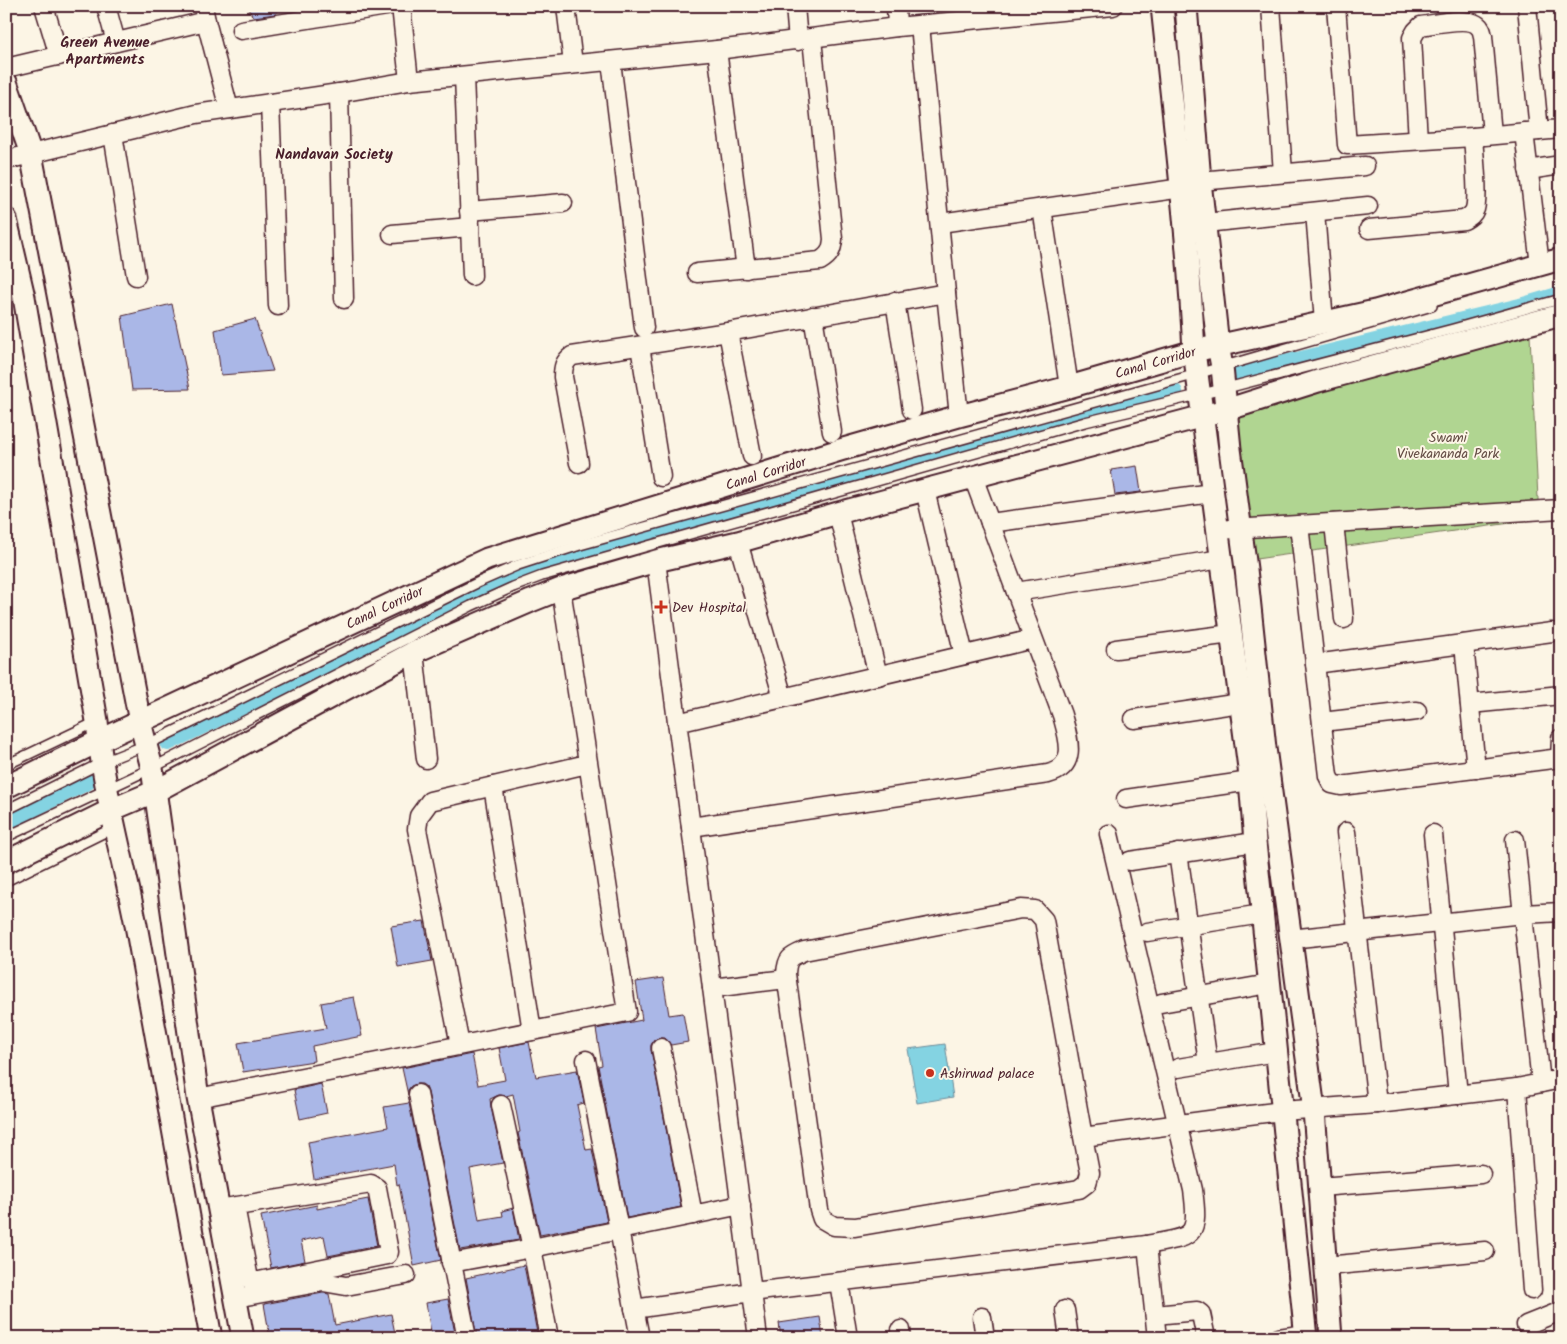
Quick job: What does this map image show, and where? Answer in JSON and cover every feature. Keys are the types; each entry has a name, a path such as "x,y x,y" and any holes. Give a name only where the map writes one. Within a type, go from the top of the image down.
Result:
{"street":[{"path":"44,6 59,56"},
{"path":"106,6 116,42"},
{"path":"240,30 316,12 387,6"},
{"path":"400,6 409,81"},
{"path":"566,6 573,64"},
{"path":"697,273 820,261 832,249 805,40 795,6"},
{"path":"896,6 897,27"},
{"path":"6,160 196,114 409,81 805,40 920,25 1002,11 1113,6"},
{"path":"1162,6 1191,184 1205,223 1265,748 1314,1110 1331,1338"},
{"path":"1186,6 1194,351 1250,781 1254,842 1306,1336 1279,1338"},
{"path":"1271,6 1283,173"},
{"path":"1336,6 1347,145 1561,130"},
{"path":"1527,6 1531,132 1528,170 1540,265"},
{"path":"6,68 116,42 205,14 229,109"},
{"path":"1418,140 1412,38 1422,26 1467,20 1480,27 1483,36 1492,134"},
{"path":"920,25 959,416"},
{"path":"717,50 746,269"},
{"path":"611,61 644,328"},
{"path":"464,76 472,276"},
{"path":"6,82 31,154 140,722 152,768 198,1098 227,1207 249,1279 252,1282 259,1282 386,1255 389,1252 377,1188 370,1184 227,1207"},
{"path":"339,93 344,299"},
{"path":"270,103 278,306"},
{"path":"113,134 136,276"},
{"path":"1369,229 1464,220 1472,216 1475,210 1476,198 1473,137"},
{"path":"1528,170 1561,165"},
{"path":"940,223 1191,184 1365,166"},
{"path":"392,234 563,203"},
{"path":"1205,223 1368,206"},
{"path":"1042,208 1070,387"},
{"path":"1314,212 1324,322"},
{"path":"6,218 26,307 107,789 128,882 210,1338"},
{"name":"Canal Corridor","path":"6,787 98,731 140,722 487,559 840,450 959,416 1070,387 1194,351 1375,311 1561,259"},
{"path":"579,463 563,377 563,368 566,361 572,356 728,332 946,293"},
{"path":"895,301 912,410"},
{"path":"6,862 113,818 156,791 414,652 561,589 656,561 738,542 838,513 1226,410 1318,381 1561,315"},
{"path":"813,316 832,432"},
{"path":"728,332 752,456"},
{"path":"640,346 661,477"},
{"path":"691,827 1058,771 1066,763 1069,752 1062,714 973,477"},
{"path":"925,490 964,655"},
{"path":"990,523 1212,493"},
{"path":"1217,530 1561,509"},
{"path":"838,513 878,676"},
{"path":"1334,523 1344,619"},
{"path":"1299,525 1328,776 1332,784 1341,786 1560,758 1561,738"},
{"path":"738,542 783,698"},
{"path":"1016,592 1221,559"},
{"path":"656,561 758,1338"},
{"path":"198,1098 626,1012 561,589"},
{"path":"1315,664 1552,632"},
{"path":"1116,649 1231,634"},
{"path":"677,723 1033,639"},
{"path":"1464,644 1476,769"},
{"path":"414,652 426,759"},
{"path":"1470,704 1561,695"},
{"path":"1134,719 1240,703"},
{"path":"1322,722 1417,711"},
{"path":"460,1045 417,828 419,816 430,801 587,764"},
{"path":"1126,799 1250,781"},
{"path":"493,786 532,1031"},
{"path":"1346,832 1377,1104"},
{"path":"634,1309 752,1292 1147,1244 1182,1238 1188,1235 1194,1228 1196,1220 1193,1190 1109,834"},
{"path":"1433,834 1458,1094"},
{"path":"1515,840 1541,1083"},
{"path":"1130,861 1254,842"},
{"path":"1178,853 1208,1062"},
{"path":"1021,909 1035,910 1044,920 1083,1137 1090,1173 1087,1183 1079,1190 855,1227 834,1226 822,1219 786,979 786,962 791,956 804,951 1021,909"},
{"path":"1290,939 1441,922 1561,912"},
{"path":"1147,932 1262,914"},
{"path":"712,988 786,979"},
{"path":"1161,1003 1269,984"},
{"path":"661,1048 693,1215"},
{"path":"1178,1068 1276,1052"},
{"path":"586,1060 640,1338"},
{"path":"1083,1137 1282,1111 1377,1104 1517,1088 1561,1078"},
{"path":"1517,1088 1532,1290"},
{"path":"418,1094 467,1338"},
{"path":"501,1105 532,1248 549,1338"},
{"path":"1320,1187 1481,1174"},
{"path":"451,1263 741,1205"},
{"path":"227,1207 235,1298 242,1338"},
{"path":"1147,1244 1157,1338"},
{"path":"1326,1266 1485,1251"},
{"path":"235,1298 323,1282 346,1286 406,1275"},
{"path":"839,1282 848,1338"},
{"path":"1065,1310 1069,1338"},
{"path":"1526,1325 1561,1310"},
{"path":"1154,1315 1197,1311 1201,1314 1206,1338"},
{"path":"982,1317 985,1338"}],"lane":[{"path":"6,810 518,565 580,546 1198,384 1223,389 1561,299"},
{"path":"6,837 152,768 471,606 542,576 1086,422 1198,384 1222,367 1440,304"},
{"path":"6,765 98,731"},
{"path":"6,881 113,818"}],"green space":[{"name":"Swami Vivekananda Park","path":"1530,335 1539,519 1256,559 1237,412"}],"water":[{"name":"Ashirwad palace","path":"945,1044 953,1097 917,1103 908,1049"}],"building":[{"path":"247,6 280,6 276,14 253,17"},
{"path":"172,304 190,389 132,390 122,316"},
{"path":"255,319 273,371 221,375 215,330"},
{"path":"1137,466 1141,492 1115,495 1111,470"},
{"path":"424,921 432,961 398,967 391,926"},
{"path":"663,978 669,1015 683,1013 688,1042 671,1045 665,1038 659,1038 654,1040 651,1045 681,1207 627,1218 598,1066 602,1065 596,1029 642,1020 636,982"},
{"path":"354,997 362,1036 312,1046 314,1061 243,1072 238,1043 326,1028 321,1003"},
{"path":"529,1042 536,1077 577,1070 584,1103 577,1105 586,1150 592,1149 607,1222 540,1235 518,1133 520,1132 513,1094 499,1095 490,1099 503,1163 470,1169 479,1220 503,1216 502,1211 513,1208 519,1240 460,1250 428,1092 422,1084 416,1084 408,1090 408,1095 402,1068 472,1054 478,1085 505,1080 499,1048"},
{"path":"321,1084 327,1113 300,1119 294,1090"},
{"path":"409,1103 441,1260 414,1266 394,1164 314,1179 308,1142 388,1127 384,1107"},
{"path":"368,1199 377,1246 328,1256 324,1236 301,1241 305,1261 271,1268 261,1216 317,1205 317,1209"},
{"path":"524,1265 538,1338 477,1338 466,1278"},
{"path":"323,1293 329,1294 335,1325 391,1314 396,1338 270,1338 264,1304"},
{"path":"448,1299 456,1338 432,1338 426,1303"},
{"path":"820,1317 823,1338 781,1338 779,1323"}],"waterway":[{"path":"1235,375 1520,306 1561,294"},
{"path":"168,743 528,568 1175,392"},
{"path":"6,822 88,782"}],"place":[{"name":"Dev Hospital","path":"661,607"},
{"name":"Ashirwad palace","path":"930,1073"}],"district":[{"name":"Green Avenue Apartments","path":"105,50"},
{"name":"Nandavan Society","path":"334,154"}]}
